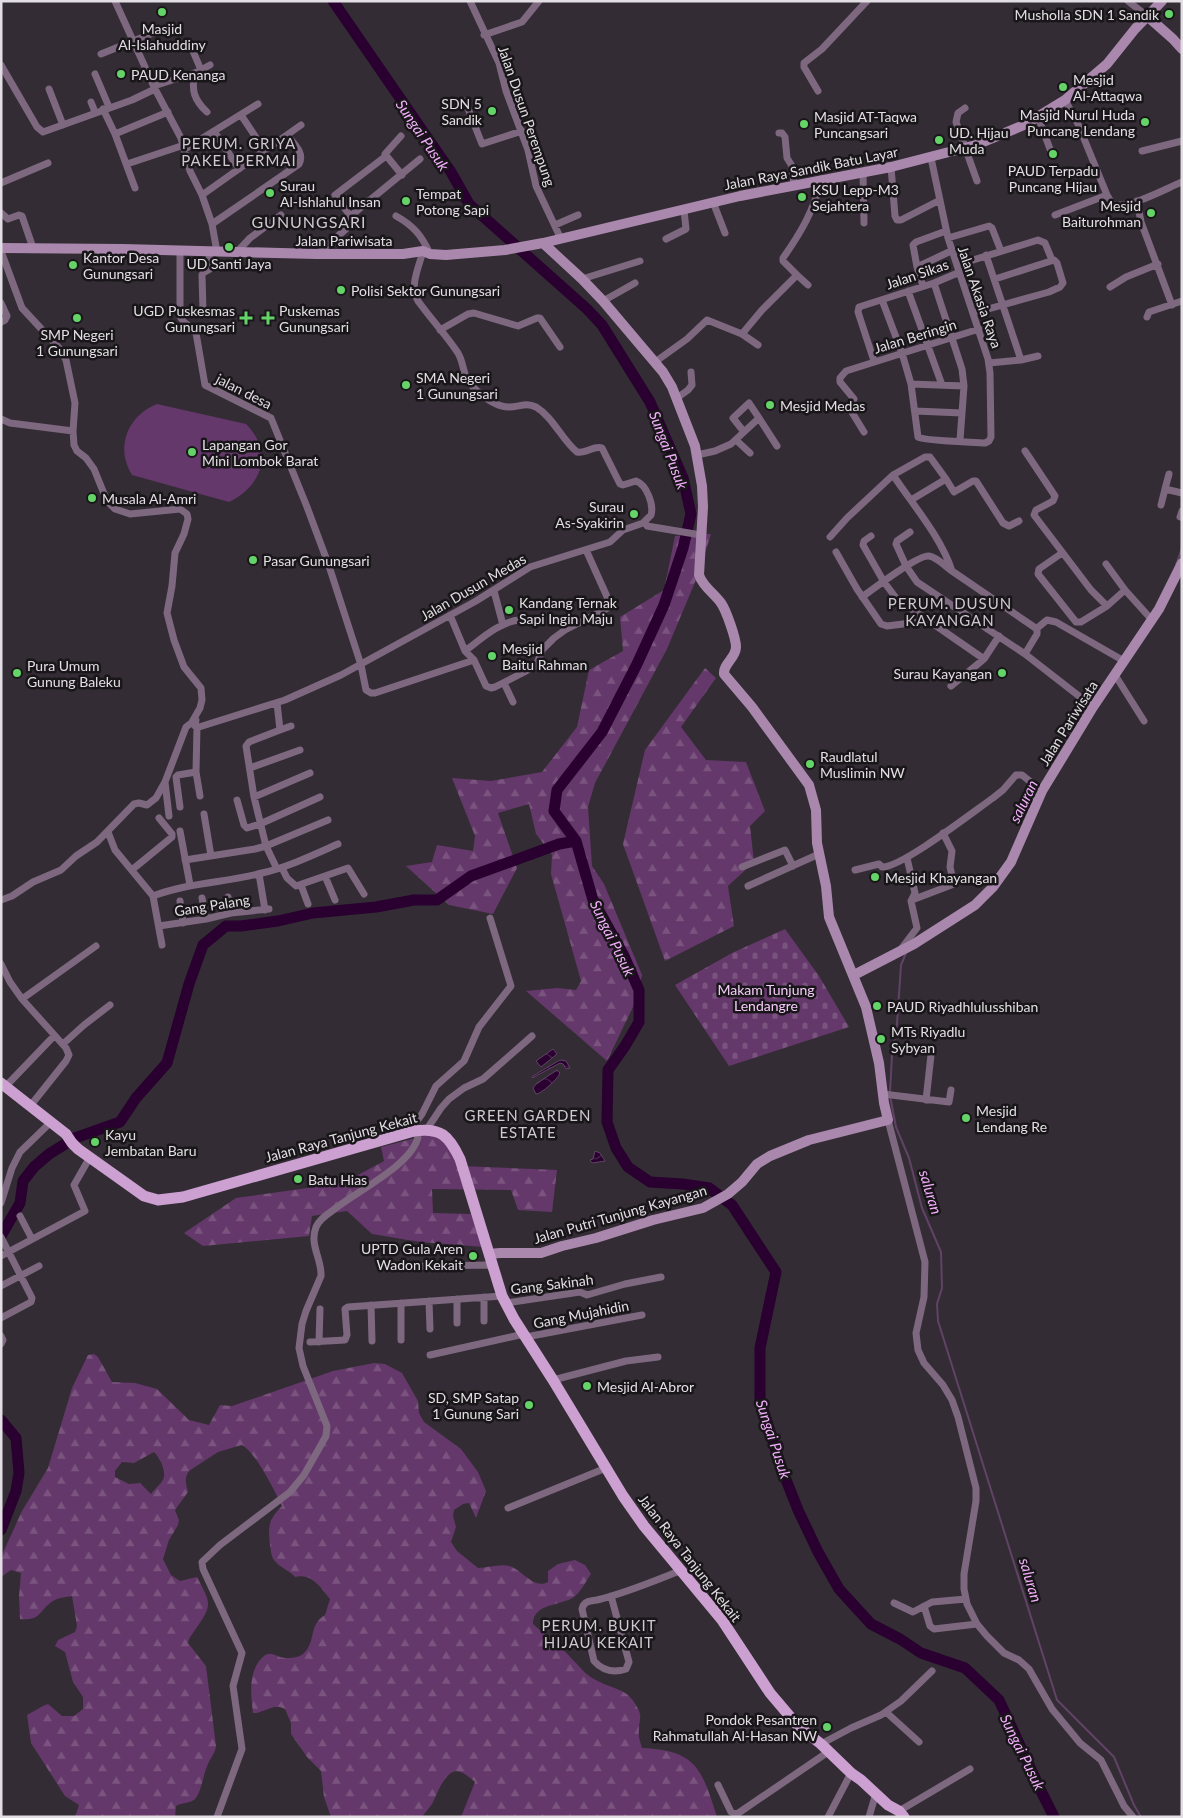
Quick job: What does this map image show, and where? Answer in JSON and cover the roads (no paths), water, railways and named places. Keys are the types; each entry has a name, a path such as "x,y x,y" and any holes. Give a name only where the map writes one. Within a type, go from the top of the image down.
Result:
{"main road":[{"name":"Jalan Raya Tanjung Kekait","path":"4,1085 31,1105 90,1157 144,1196 153,1199 164,1200 183,1197 414,1131 427,1129 437,1131 446,1136 453,1144 460,1159 490,1254 492,1266 504,1299 606,1468 644,1526 722,1620 770,1693 798,1726 888,1805 901,1814"}],"street":[{"path":"115,1 185,147 190,171 202,195 212,224 213,252 210,269 202,275 203,311"},
{"name":"Jalan Dusun Perempung","path":"470,1 484,35 497,58 506,91 522,131 536,186 561,239"},
{"path":"484,35 522,22 539,1"},
{"path":"818,92 804,67 804,63 822,50 867,1"},
{"path":"1128,1 1182,49"},
{"name":"Jalan Raya Sandik Batu Layar","path":"536,245 713,202 821,179 892,168 964,148 1024,125 1065,100 1107,64 1162,1"},
{"path":"101,54 163,28"},
{"path":"190,44 198,71 192,84 194,95 198,105 207,112"},
{"path":"1,65 39,130 46,132 95,112 132,100 155,87 198,71 210,64"},
{"path":"96,74 106,108 135,188"},
{"path":"49,89 63,125"},
{"path":"1065,100 1078,124 1112,204 1115,206 1137,201 1182,182"},
{"path":"465,101 482,144 486,145 522,131"},
{"path":"90,102 95,112"},
{"path":"127,164 185,147 258,104"},
{"path":"966,108 958,113 956,118 964,148 977,181"},
{"path":"115,134 168,112"},
{"path":"241,115 265,151"},
{"path":"1038,117 1050,149"},
{"path":"202,195 301,125"},
{"path":"214,130 239,169"},
{"path":"779,134 785,136 787,156 792,166 794,185"},
{"path":"212,224 300,162 301,154 288,136"},
{"path":"335,196 386,156 386,153 401,136"},
{"path":"1142,151 1182,141"},
{"path":"386,156 402,175"},
{"name":"Jalan Akasia Raya","path":"931,158 951,251 974,313 989,363 991,437 985,443 960,440"},
{"path":"317,254 346,229 351,217 420,160"},
{"path":"1,183 48,163"},
{"path":"892,168 895,216 897,220 901,220 940,200"},
{"path":"864,172 864,223"},
{"path":"808,285 783,261 783,258 810,214 819,192 821,179"},
{"path":"330,188 351,217"},
{"path":"1055,215 1107,195"},
{"path":"1137,201 1142,222 1172,305"},
{"path":"713,202 725,233"},
{"path":"666,239 686,229 684,210"},
{"path":"1,213 8,220 19,215 22,216 33,248"},
{"path":"236,253 250,238 281,215"},
{"path":"555,225 578,215"},
{"path":"396,216 417,230 424,240 426,252 414,290 418,302 459,354 463,372 468,382 487,399 504,406 527,405 536,408 577,452 598,447 603,449 620,484 624,485 636,481 641,483 652,506 651,515 645,522 648,526 699,535"},
{"path":"923,286 917,267 913,247 914,242 989,226 992,228 1001,251"},
{"name":"Jalan Sikas","path":"871,362 858,313 861,306 934,283 986,255 1040,240 1045,243 1052,260"},
{"path":"536,245 582,279 603,301 655,362 677,398 697,455 703,496 699,535 700,578 724,608 735,642 735,652 724,668 724,674 752,707 809,785 816,810 817,843 829,917 866,1007 886,1094 888,1120 925,1262 924,1297 916,1333 918,1350 924,1363 943,1385 952,1400 976,1488 976,1501 964,1574 966,1598 977,1624 998,1648 1019,1660 1029,1669 1052,1709 1080,1744 1100,1760 1124,1806 1133,1817"},
{"name":"Jalan Pariwisata","path":"1,249 33,248 317,254 403,254 426,252 468,254 536,245"},
{"path":"1,249 22,308 59,348 66,360 75,403 73,431 76,449 86,458 94,470 105,497 111,506 130,514 180,509 188,515 184,534 175,553 167,612 171,631 184,667 201,688 201,703 196,721 196,772 200,796"},
{"name":"jalan desa","path":"180,251 180,316 183,322 194,329 196,333 205,385 271,418 313,524 360,665"},
{"path":"917,267 951,251"},
{"path":"986,255 1021,360"},
{"path":"974,313 1049,292 1061,287 1063,281 1057,263 1052,260 995,279"},
{"path":"582,279 640,261"},
{"path":"1110,287 1126,277 1158,264"},
{"path":"742,334 762,310 797,275"},
{"path":"603,301 635,283"},
{"path":"934,283 961,364 964,386 960,440"},
{"path":"908,291 942,386"},
{"name":"Jalan Sikas","path":"882,300 902,353 911,384 917,434 920,439 960,440"},
{"path":"1147,317 1149,312 1182,301"},
{"path":"1,303 7,314 6,319 1,322"},
{"path":"440,330 471,313 518,326 540,318 560,347"},
{"path":"655,362 687,339 707,320 742,334 758,345"},
{"name":"Jalan Beringin","path":"864,432 850,409 854,399 840,380 846,371 979,329"},
{"path":"989,363 1021,360 1038,356"},
{"path":"677,398 692,385 691,372"},
{"path":"911,384 964,386"},
{"path":"744,432 733,418 748,403 777,446"},
{"path":"915,411 962,413"},
{"path":"697,455 724,448 736,440 759,418"},
{"path":"1,419 10,423 73,431"},
{"path":"736,440 750,454"},
{"path":"1025,451 1055,496 1053,501 1036,510 1034,515 1097,598 1107,606"},
{"path":"830,537 847,518 893,475 927,456 931,458 954,492 973,480 976,481 1003,523 1009,526 1019,521"},
{"path":"1160,505 1169,474"},
{"path":"893,475 946,554 952,571"},
{"path":"911,500 946,479"},
{"path":"1165,489 1182,493"},
{"name":"Jalan Dusun Medas","path":"196,721 218,722 304,693 360,665 494,591 535,564 612,541 626,528 645,522"},
{"path":"910,532 896,543 906,566 917,582 999,636 1091,706"},
{"path":"871,536 864,541 863,546 884,582 896,598 984,659"},
{"path":"450,615 465,651 474,660 487,686 493,688 536,666 542,650 559,634 608,608 609,600 586,550"},
{"path":"836,552 882,625 927,621"},
{"path":"1062,553 1039,568 1038,573 1075,620 1080,622 1107,606 1126,590"},
{"path":"862,596 906,566 928,556 1036,629"},
{"path":"1106,564 1150,618"},
{"name":"Jalan Pariwisata","path":"854,975 905,949 967,911 994,887 1011,862 1040,790 1091,706 1115,675 1122,660 1150,618 1162,604 1181,568"},
{"path":"494,591 503,625"},
{"path":"465,651 503,625 519,620"},
{"path":"1036,629 1044,622 1050,620 1122,660"},
{"path":"1024,654 1037,634 1036,629"},
{"path":"951,686 984,659 999,636"},
{"path":"360,665 365,688 368,692 374,693 474,660"},
{"path":"1115,675 1144,721"},
{"path":"504,682 513,702"},
{"path":"277,703 280,730"},
{"path":"1,900 12,896 33,882 60,870 76,856 97,842 134,804 147,805 153,802 165,782 186,727 196,721"},
{"path":"291,726 247,743 246,750 254,797 266,846 279,868 290,882 296,886 348,868 364,894"},
{"path":"250,768 300,750"},
{"path":"180,807 176,777 196,772"},
{"path":"254,797 310,774"},
{"path":"855,870 879,864 882,868 887,867 907,858 998,794 1016,775 1022,775 1040,790"},
{"path":"165,782 169,816"},
{"path":"237,800 244,826 247,828 320,797"},
{"path":"204,814 212,856"},
{"path":"133,869 172,837 172,834 159,818"},
{"path":"185,860 266,846 328,820"},
{"path":"180,831 190,885"},
{"name":"Gang Palang","path":"108,832 115,850 133,869 153,896 162,945"},
{"path":"912,900 954,884 950,867 952,851 944,833"},
{"path":"153,896 174,888 259,874 338,844"},
{"path":"742,867 785,850 793,866"},
{"path":"748,886 819,854"},
{"path":"905,949 916,930 912,900 915,893 907,858"},
{"name":"Gang Palang","path":"159,926 231,913 267,909 259,874"},
{"path":"325,876 335,900"},
{"path":"302,885 308,904"},
{"path":"228,897 231,913"},
{"path":"202,898 206,919"},
{"path":"180,901 183,923"},
{"path":"400,1135 417,1121 436,1086 466,1059 479,1026 511,986 490,918"},
{"path":"22,999 96,946"},
{"path":"1,964 10,982 22,999 69,1053 67,1060 31,1105"},
{"path":"63,1044 110,1005"},
{"path":"4,1085 54,1036"},
{"path":"427,1129 441,1108 450,1099 464,1088 483,1079 532,1036"},
{"path":"926,1100 931,1055"},
{"path":"886,1094 949,1102 951,1090"},
{"name":"Jalan Putri Tunjung Kayangan","path":"490,1254 541,1253 654,1220 697,1210 714,1203 742,1182 761,1161 784,1149 810,1140 888,1120"},
{"path":"1,1203 12,1168 20,1152 51,1122"},
{"path":"217,1817 242,1748 233,1686 242,1656 202,1564 204,1559 220,1545 290,1492 304,1475 326,1436 327,1426 304,1366 300,1348 302,1324 322,1270 314,1244 316,1228 339,1205 397,1166 417,1142 418,1137 414,1131"},
{"path":"1,1256 85,1211 74,1190 74,1185 90,1157"},
{"path":"20,1216 32,1239"},
{"path":"1,1237 32,1296 32,1301 1,1318"},
{"path":"1,1286 39,1266"},
{"path":"389,1267 492,1266"},
{"name":"Gang Sakinah","path":"319,1342 343,1341 347,1335 346,1308 484,1296 504,1299 580,1292 587,1295 625,1284 660,1277"},
{"path":"484,1296 484,1321"},
{"path":"457,1298 457,1323"},
{"path":"429,1301 430,1329"},
{"path":"401,1340 402,1303"},
{"path":"371,1305 372,1341"},
{"path":"310,1342 319,1342 320,1308"},
{"name":"Gang Mujahidin","path":"430,1355 642,1315"},
{"path":"1,1336 3,1340 1,1344"},
{"path":"553,1380 626,1361 658,1357"},
{"path":"508,1508 606,1468"},
{"path":"611,1596 629,1662 627,1668 616,1672 604,1668 594,1661 582,1609 586,1602 611,1596 682,1570"},
{"path":"894,1603 912,1612 932,1602 966,1598"},
{"path":"924,1606 930,1626 934,1628 977,1624"},
{"path":"718,1785 731,1812 737,1814 850,1728 886,1712 901,1701 932,1671"},
{"path":"886,1712 919,1742"},
{"path":"901,1814 970,1769"},
{"path":"828,1817 851,1773"},
{"path":"869,1817 876,1793"}],"water":[{"path":"553,1049 557,1054 541,1067 536,1061"},
{"path":"560,1060 566,1061 570,1068 566,1069 560,1063 532,1078 533,1076"},
{"path":"557,1070 560,1073 556,1079 536,1094 533,1088 536,1084"},
{"path":"595,1151 600,1153 605,1161 592,1163 590,1160 593,1159"}],"waterway":[{"name":"Sungai Pusuk","path":"333,1 451,172 469,204 587,309 602,325 650,402 683,478 691,514 683,548 664,605 637,664 602,732 557,790 554,811 576,841 593,900 624,956 639,990 639,1022 608,1070 607,1122 616,1148 628,1167 650,1182 709,1188 732,1205 776,1272 760,1348 760,1399 781,1467 798,1510 818,1552 839,1589 871,1624 900,1639 921,1653 965,1668 999,1700 1054,1817"},
{"path":"1176,565 1182,548"},
{"path":"1,1236 20,1203 23,1181 34,1167 49,1154 75,1138 120,1122 136,1098 167,1063 189,984 203,945 226,926 278,921 313,913 376,907 414,900 437,900 471,876 559,844 576,841"},
{"name":"saluran","path":"890,1092 901,965 906,953"},
{"name":"saluran","path":"890,1096 896,1127 909,1158 922,1208 941,1252 942,1288 937,1304 938,1321 1057,1700 1114,1757 1141,1817"},
{"path":"1,1420 16,1438 19,1473 16,1491 1,1530"}],"place":[{"name":"Masjid Al-Islahuddiny","path":"162,12"},
{"name":"Musholla SDN 1 Sandik","path":"1169,14"},
{"name":"PAUD Kenanga","path":"121,74"},
{"name":"Mesjid Al-Attaqwa","path":"1063,87"},
{"name":"SDN 5 Sandik","path":"492,111"},
{"name":"Masjid Nurul Huda Puncang Lendang","path":"1145,122"},
{"name":"Masjid AT-Taqwa Puncangsari","path":"804,124"},
{"name":"UD. Hijau Muda","path":"939,140"},
{"name":"PAUD Terpadu Puncang Hijau","path":"1053,154"},
{"name":"Surau Al-Ishlahul Insan","path":"270,193"},
{"name":"KSU Lepp-M3 Sejahtera","path":"802,197"},
{"name":"Tempat Potong Sapi","path":"406,201"},
{"name":"Mesjid Baiturohman","path":"1151,213"},
{"name":"UD Santi Jaya","path":"229,247"},
{"name":"Kantor Desa Gunungsari","path":"73,265"},
{"name":"Polisi Sektor Gunungsari","path":"341,290"},
{"name":"SMP Negeri 1 Gunungsari","path":"77,318"},
{"name":"UGD Puskesmas Gunungsari","path":"246,318"},
{"name":"Puskemas Gunungsari","path":"268,318"},
{"name":"SMA Negeri 1 Gunungsari","path":"406,385"},
{"name":"Mesjid Medas","path":"770,405"},
{"name":"Lapangan Gor Mini Lombok Barat","path":"192,452"},
{"name":"Musala Al-Amri","path":"92,498"},
{"name":"Surau As-Syakirin","path":"634,514"},
{"name":"Pasar Gunungsari","path":"253,560"},
{"name":"Kandang Ternak Sapi Ingin Maju","path":"509,610"},
{"name":"Mesjid Baitu Rahman","path":"492,656"},
{"name":"Pura Umum Gunung Baleku","path":"17,673"},
{"name":"Surau Kayangan","path":"1002,673"},
{"name":"Raudlatul Muslimin NW","path":"810,764"},
{"name":"Mesjid Khayangan","path":"875,877"},
{"name":"PAUD Riyadhlulusshiban","path":"877,1006"},
{"name":"MTs Riyadlu Sybyan","path":"881,1039"},
{"name":"Mesjid Lendang Re","path":"966,1118"},
{"name":"Kayu Jembatan Baru","path":"95,1142"},
{"name":"Batu Hias","path":"298,1179"},
{"name":"UPTD Gula Aren Wadon Kekait","path":"473,1256"},
{"name":"Mesjid Al-Abror","path":"587,1386"},
{"name":"SD, SMP Satap 1 Gunung Sari","path":"529,1405"},
{"name":"Pondok Pesantren Rahmatullah Al-Hasan NW","path":"827,1727"}],"district":[{"name":"PERUM. GRIYA PAKEL PERMAI","path":"239,152"},
{"name":"GUNUNGSARI","path":"309,221"},
{"name":"PERUM. DUSUN KAYANGAN","path":"950,612"},
{"name":"GREEN GARDEN ESTATE","path":"528,1124"},
{"name":"PERUM. BUKIT HIJAU KEKAIT","path":"599,1634"}],"park label":[{"name":"Makam Tunjung Lendangre","path":"766,998"}]}
